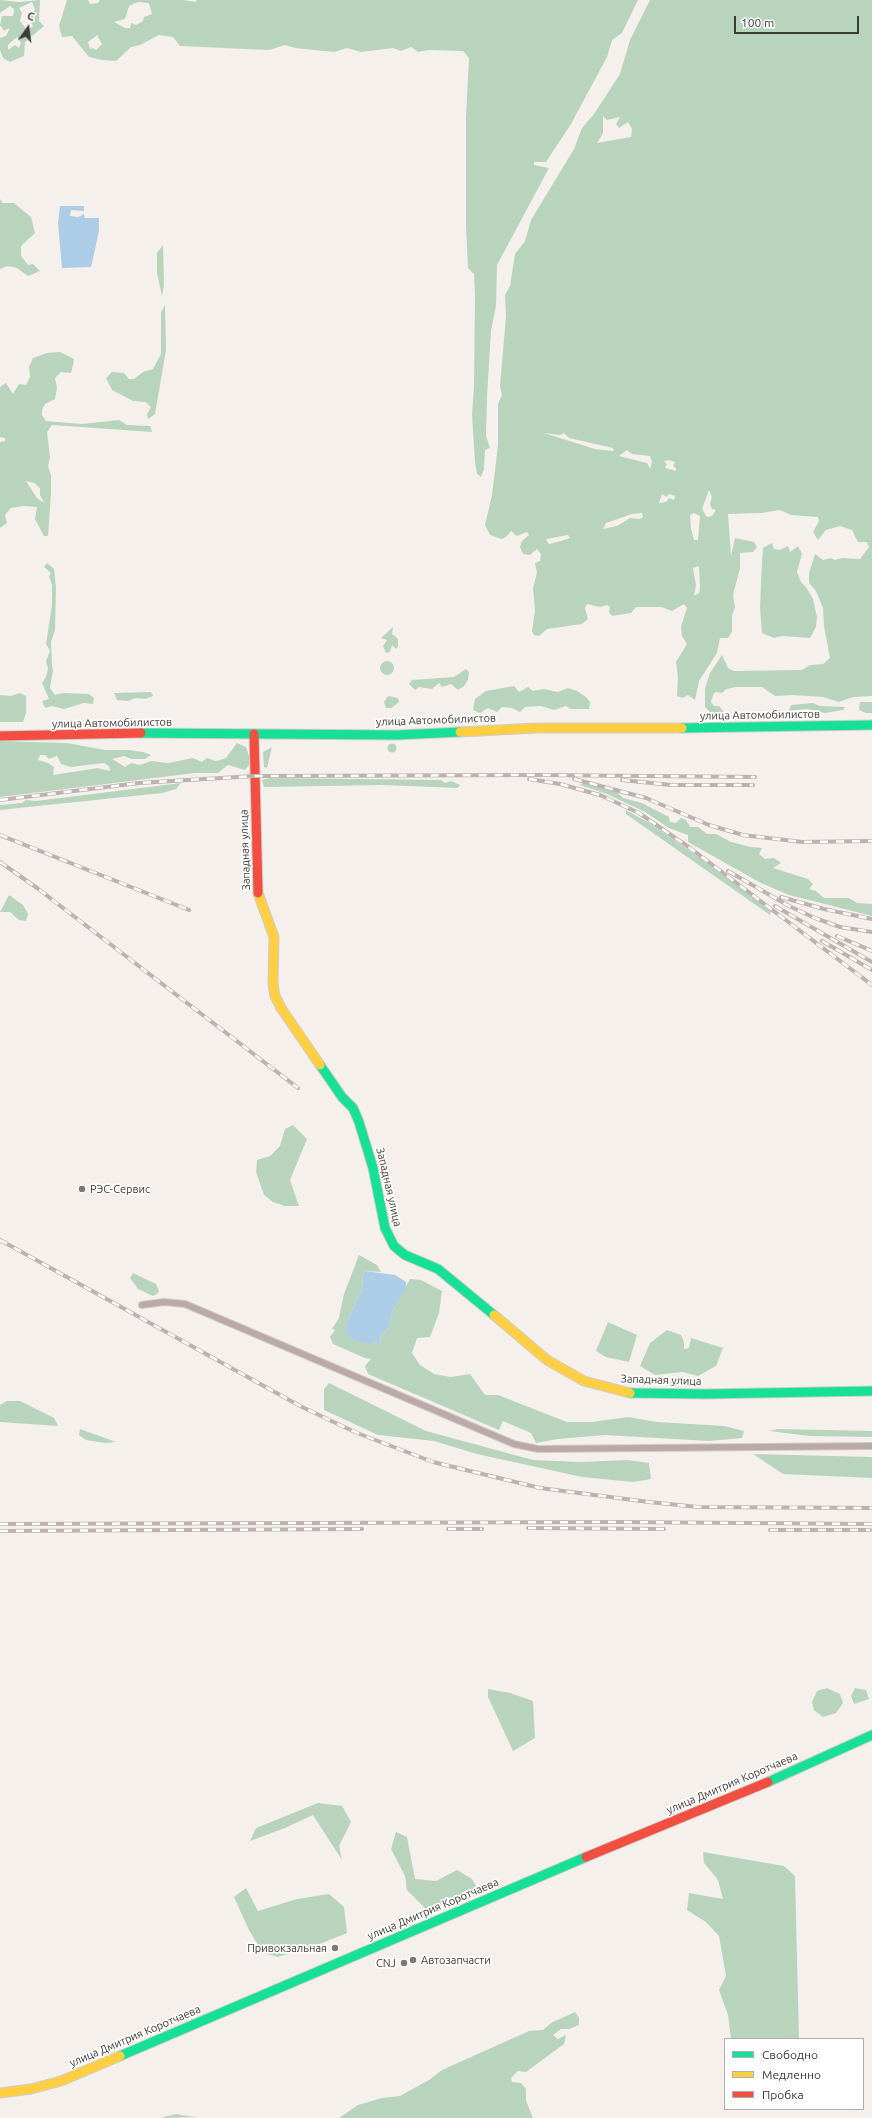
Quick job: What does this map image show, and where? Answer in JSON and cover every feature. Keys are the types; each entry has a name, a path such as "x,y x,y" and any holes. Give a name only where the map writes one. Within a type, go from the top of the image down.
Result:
{"street":[{"name":"улица Автомобилистов","path":"0,736 397,734 537,728 701,728 872,725"},
{"name":"Западная улица","path":"254,734 257,891 274,937 275,948 272,984 285,1014 356,1115 373,1168 385,1228 394,1246 405,1255 438,1269 452,1279 547,1360 584,1381 601,1387 634,1394 872,1391"},
{"path":"142,1305 164,1302 185,1304 514,1444 538,1449 872,1446"},
{"name":"улица Дмитрия Коротчаева","path":"0,2093 31,2089 61,2081 736,1795 872,1735"}],"green space":[{"path":"0,0 19,2 40,0 39,21 44,26 25,42 24,56 10,62 3,58 0,50 0,38 6,36 10,28 4,31 0,25 2,16 13,16 14,9 10,6 0,13","holes":["32,2 35,10 28,16 33,26 27,30 20,21 22,13 19,8","17,37 21,43 19,48 15,45 8,50 8,45"]},
{"path":"67,0 88,0 90,4 98,3 100,0 183,0 196,2 196,0 638,0 622,33 612,40 607,57 571,124 546,162 534,162 534,165 549,168 497,265 496,306 491,331 487,396 486,436 490,448 485,450 484,469 481,477 477,474 475,462 472,415 474,385 475,294 474,274 468,268 466,226 466,117 469,58 463,51 429,50 418,52 411,47 401,51 393,48 361,52 347,48 334,52 295,48 285,45 269,50 180,46 173,37 159,35 140,45 131,47 116,61 89,57 72,36 62,37 59,26","holes":["138,2 149,3 152,14 144,17 143,21 136,25 131,23 130,28 125,28 114,22 125,19 129,6","97,35 102,44 96,50 93,48 90,49 88,42"]},
{"path":"650,0 872,0 872,696 853,697 839,702 823,697 792,695 775,696 762,687 737,687 726,689 722,693 715,692 713,695 711,702 714,706 719,706 725,713 712,714 705,707 705,688 710,673 722,655 728,668 734,671 802,670 810,665 823,664 830,658 824,626 823,608 816,591 809,583 809,573 815,554 823,560 831,558 835,560 842,558 860,559 869,547 867,542 858,542 852,530 840,526 826,530 818,540 813,532 819,521 818,517 791,515 780,510 761,513 728,514 731,556 735,538 754,542 757,547 753,552 740,553 740,568 733,595 735,608 732,615 732,632 728,638 720,638 717,653 699,681 695,700 688,695 683,698 677,696 678,678 676,662 687,644 682,636 681,626 687,608 684,604 672,611 661,607 636,607 631,613 612,616 609,612 610,607 607,605 600,607 587,604 585,608 588,619 582,624 547,629 539,636 534,635 532,631 535,611 533,588 537,573 535,563 540,561 541,554 537,549 530,555 523,554 520,547 522,541 529,535 527,532 517,536 511,531 502,539 490,535 485,525 492,495 498,445 498,404 502,395 500,386 506,316 505,295 510,286 515,254 525,241 531,220 574,149 582,128 594,114 620,74 630,40","holes":["603,116 607,120 620,117 616,124 619,128 628,122 632,129 631,137 597,143 603,133","544,433 560,435 564,433 569,438 613,448 614,451 595,449","627,450 632,454 650,456 652,462 650,469 647,463 619,456","669,460 675,462 673,466 676,468 676,471 665,468 667,464 664,461","709,490 712,497 710,504 712,509 716,510 712,516 707,517 702,509","662,494 666,497 669,494 675,496 674,500 669,498 666,502 659,503","642,513 643,517 640,519 630,518 617,526 603,529 606,523 632,514","694,513 700,516 698,540 694,540 691,529 690,515","568,535 570,538 549,544 546,539","699,566 700,588 699,593 694,596 696,585 693,568"]},
{"path":"0,199 3,203 14,203 31,217 35,233 21,246 21,256 28,265 33,264 40,271 28,276 17,268 8,266 0,269"},
{"path":"163,245 164,284 162,296 157,273 157,253"},
{"path":"165,305 166,350 155,414 148,419 147,414 151,407 146,402 133,401 112,390 106,378 112,372 124,373 129,379 134,379 143,372 153,369 161,354 161,312"},
{"path":"60,352 74,359 71,373 61,372 55,378 57,388 55,399 45,404 42,410 42,415 46,421 82,424 119,420 127,425 150,426 152,432 52,425 47,432 50,457 48,466 51,475 51,494 48,536 44,536 35,519 37,507 23,506 11,508 5,515 7,523 0,528 0,442 5,441 5,438 0,437 0,387 6,383 13,394 19,384 26,385 30,377 29,367 33,358 47,353","holes":["26,481 34,483 40,488 40,495 44,503 37,498"]},
{"path":"772,543 774,549 780,550 788,546 790,552 798,546 802,554 797,572 801,582 806,587 813,599 817,617 816,627 810,638 782,636 774,638 762,633 760,608 763,548"},
{"path":"47,563 54,569 56,588 55,630 51,642 53,670 50,688 55,695 63,693 89,694 94,698 93,704 84,703 64,709 52,706 45,708 42,701 49,699 42,683 46,677 48,669 46,661 50,651 46,644 52,605 52,585 49,576 51,573 44,567"},
{"path":"393,627 392,634 398,639 398,646 396,649 392,645 390,652 386,653 383,646 387,640 381,638"},
{"path":"387,661 392,663 394,668 392,673 387,675 382,673 380,668 382,663"},
{"path":"466,669 469,672 468,680 464,686 458,690 451,684 442,687 439,683 432,689 419,687 415,690 409,684 412,680 454,677"},
{"path":"514,686 519,692 528,687 533,691 544,689 558,692 568,688 577,691 586,697 590,702 589,709 571,709 566,706 554,710 541,706 525,707 520,712 512,708 502,707 497,712 488,708 480,713 473,710 475,699 486,691"},
{"path":"151,692 153,696 146,699 136,698 128,701 117,700 114,693"},
{"path":"20,693 26,696 26,713 23,722 0,722 0,695 11,696"},
{"path":"388,696 398,698 399,702 391,708 386,708 384,702"},
{"path":"860,702 872,702 872,713 866,713 859,710"},
{"path":"813,703 820,706 845,707 843,710 825,713 807,709 789,711 791,705"},
{"path":"0,741 67,743 105,750 129,750 143,752 151,755 145,759 131,759 124,756 112,759 125,767 131,763 140,765 151,761 168,763 193,758 202,762 207,758 216,761 226,758 237,743 246,747 249,756 249,765 245,770 228,765 218,773 195,773 0,797","holes":["40,755 45,755 49,759 57,756 61,764 71,767 104,763 109,766 110,771 98,768 53,775 54,767 48,763 38,760"]},
{"path":"392,743 397,748 392,753 387,748"},
{"path":"272,747 267,768 264,767 263,752"},
{"path":"270,778 441,780 445,783 451,781 460,785 458,788 383,785 264,787 262,780"},
{"path":"181,783 176,789 162,793 0,810 0,805 22,803 26,800 36,801"},
{"path":"583,783 616,791 623,798 642,803 669,817 670,822 676,823 681,818 686,820 690,827 698,827 707,834 716,834 731,842 762,848 759,854 765,859 774,858 781,863 773,868 808,879 813,884 809,889 816,891 824,898 849,898 857,903 872,904 872,916 789,895 761,883 688,842 688,835 669,828 645,812 607,794 580,785"},
{"path":"626,810 651,824 703,860 771,911 770,915 626,814"},
{"path":"9,895 23,905 28,914 26,921 19,920 10,912 0,912"},
{"path":"293,1125 307,1139 290,1180 299,1206 285,1206 273,1202 264,1195 256,1172 257,1160 270,1156 280,1146 285,1129"},
{"path":"359,1255 377,1265 381,1272 365,1271 362,1289 350,1315 345,1332 374,1341 379,1345 381,1335 388,1328 393,1310 410,1279 421,1280 442,1291 439,1313 430,1337 417,1338 412,1353 420,1365 434,1374 451,1377 470,1374 485,1395 498,1395 567,1422 592,1422 628,1417 657,1422 724,1426 744,1431 742,1438 709,1441 605,1435 558,1439 536,1443 531,1433 503,1421 499,1430 368,1374 365,1366 371,1359 365,1358 333,1344 330,1337 335,1330 332,1329 339,1318 344,1294"},
{"path":"133,1273 156,1284 159,1291 157,1294 153,1296 138,1289 130,1278"},
{"path":"608,1322 637,1335 629,1362 606,1357 596,1351"},
{"path":"667,1330 681,1335 684,1342 684,1349 689,1348 691,1338 723,1348 716,1366 698,1376 683,1372 655,1375 640,1366 650,1343"},
{"path":"329,1383 426,1431 533,1460 581,1462 627,1460 649,1463 651,1479 633,1482 582,1477 477,1454 434,1441 378,1435 324,1410 324,1389"},
{"path":"7,1401 20,1401 54,1418 58,1426 0,1422 0,1405"},
{"path":"80,1429 116,1442 105,1443 86,1440 79,1435"},
{"path":"778,1429 872,1431 872,1437 809,1436 769,1431"},
{"path":"753,1454 872,1457 872,1478 783,1474"},
{"path":"827,1688 840,1694 843,1703 836,1713 823,1717 814,1710 812,1702 817,1691"},
{"path":"855,1688 866,1690 869,1699 854,1704 851,1696"},
{"path":"488,1689 510,1693 533,1701 535,1738 513,1751 488,1697"},
{"path":"318,1803 342,1806 351,1822 339,1846 342,1860 313,1815 285,1828 250,1841 256,1828"},
{"path":"396,1832 407,1837 415,1879 436,1881 457,1870 472,1879 477,1888 427,1910 407,1890 405,1876 391,1849"},
{"path":"703,1852 784,1866 795,1876 799,2038 731,2038 728,2015 719,1990 726,1976 719,1936 706,1922 687,1910 689,1893 723,1899 718,1880 704,1863"},
{"path":"246,1888 258,1911 297,1899 329,1894 344,1907 347,1933 312,1947 278,1957 263,1953 249,1930 234,1897"},
{"path":"575,2012 579,2018 579,2025 569,2029 561,2029 553,2035 558,2039 566,2035 564,2044 526,2072 518,2071 511,2078 512,2082 521,2083 526,2089 526,2101 533,2118 339,2118 358,2105 382,2098 400,2096 429,2080 442,2070 529,2031 543,2030 551,2023"},
{"path":"176,2114 187,2116 197,2117 160,2118"}],"water":[{"path":"60,206 84,206 84,211 71,210 70,216 78,217 84,214 85,218 99,218 99,231 91,267 62,268 58,223"},
{"path":"365,1271 395,1275 406,1282 406,1288 393,1310 388,1328 381,1335 379,1346 374,1341 368,1344 354,1340 345,1332 350,1315 362,1289"}],"railway":[{"path":"0,800 139,783 254,776 538,775 755,777"},
{"path":"529,779 560,784 600,795 639,813 690,848 872,985"},
{"path":"574,779 646,798 709,825 743,835 802,842 872,841"},
{"path":"622,780 671,785 753,785"},
{"path":"0,835 189,910"},
{"path":"0,862 37,888 298,1088"},
{"path":"728,871 789,906 815,918 840,927 872,932"},
{"path":"781,897 824,909 872,919"},
{"path":"775,906 872,962"},
{"path":"837,936 872,951"},
{"path":"822,941 872,970"},
{"path":"0,1240 300,1406 357,1433 433,1462 540,1488 649,1502 698,1507 872,1508"},
{"path":"0,1524 615,1522 872,1524"},
{"path":"528,1528 664,1529"},
{"path":"0,1531 362,1529"},
{"path":"448,1529 482,1529"},
{"path":"770,1530 870,1530"}],"traffic: fast":[{"path":"682,728 872,725"},
{"path":"141,733 397,735 460,732"},
{"path":"320,1065 342,1097 353,1108 359,1122 373,1168 385,1228 394,1246 405,1255 438,1269 494,1315"},
{"path":"630,1393 706,1394 872,1391"},
{"path":"768,1782 872,1735"},
{"path":"120,2056 586,1857"}],"traffic: slow":[{"path":"460,732 537,728 682,728"},
{"path":"258,893 274,937 273,984 275,996 281,1008 320,1065"},
{"path":"494,1315 547,1360 584,1381 630,1393"},
{"path":"0,2093 31,2089 61,2081 120,2056"}],"traffic: jam":[{"path":"0,736 141,733"},
{"path":"254,734 258,893"},
{"path":"586,1857 768,1782"}],"place":[{"name":"РЭС-Сервис","path":"82,1189"},
{"name":"Привокзальная","path":"335,1948"},
{"name":"Автозапчасти","path":"413,1960"},
{"name":"CNJ","path":"404,1963"}]}
